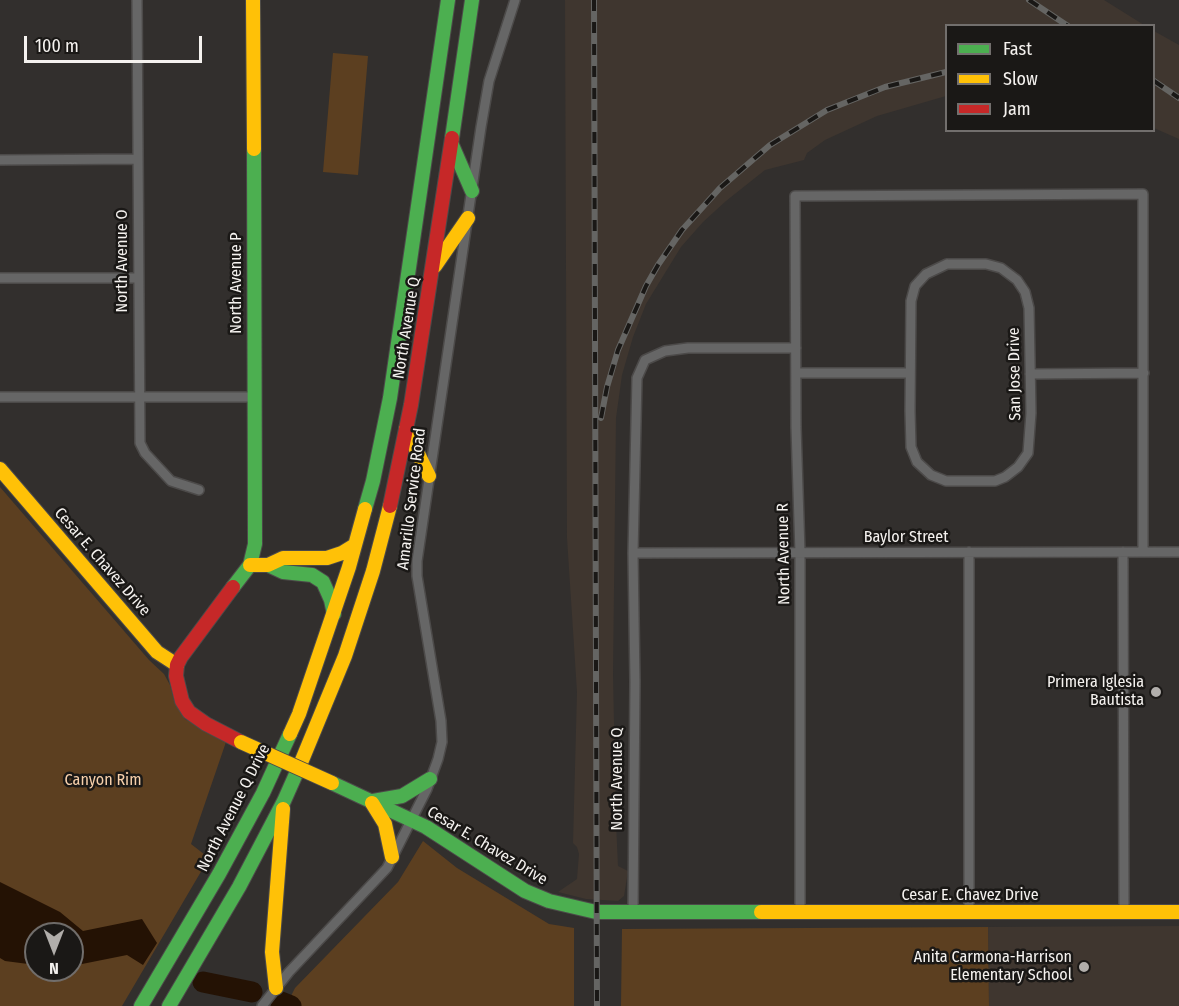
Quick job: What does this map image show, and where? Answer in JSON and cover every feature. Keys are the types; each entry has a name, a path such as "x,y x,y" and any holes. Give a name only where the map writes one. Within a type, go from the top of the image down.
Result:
{"main road":[{"name":"North Avenue P","path":"250,565 255,544 253,0"},
{"name":"North Avenue Q","path":"334,615 373,481 390,398 448,0"},
{"name":"North Avenue Q","path":"277,825 284,801 319,723 345,656 373,572 394,487 433,268 472,0"},
{"path":"452,146 472,190"},
{"path":"433,268 468,218"},
{"path":"406,429 429,476"},
{"name":"Cesar E. Chavez Drive","path":"0,469 156,652 177,664 176,676 180,694 189,712 206,724 241,742 426,827 525,891 549,901 596,912 633,913 1179,912"},
{"path":"177,664 250,565 268,565 283,558 327,558 355,545"},
{"path":"268,565 283,572 312,575 323,582 331,600 334,615"},
{"name":"North Avenue Q Drive","path":"141,1006 219,874 263,793 299,714 334,615"},
{"path":"392,857 386,824 371,801 402,796 430,779"},
{"path":"276,988 272,952 277,825"},
{"path":"169,1006 277,825"}],"street":[{"name":"North Avenue O","path":"138,0 138,431 145,453 171,481 199,490"},
{"name":"Amarillo Service Road","path":"276,988 387,868 430,779 442,742 441,721 417,576 417,561 489,81 515,0"},
{"path":"0,160 138,159"},
{"name":"North Avenue R","path":"801,912 800,553 795,373 795,196 1143,194 1144,373"},
{"name":"San Jose Drive","path":"947,264 986,264 1001,268 1017,280 1025,292 1029,308 1030,374 1028,453 1018,467 995,481 946,481 931,475 917,462 911,447 910,373 911,302 915,286 926,274 947,264"},
{"path":"0,278 138,278"},
{"name":"North Avenue Q","path":"633,913 635,682 633,553 637,378 645,360 665,351 688,348 795,348"},
{"path":"795,373 910,373"},
{"path":"1030,374 1144,373 1143,552"},
{"path":"0,397 254,396"},
{"path":"969,552 969,912"},
{"path":"1123,552 1124,912"},
{"name":"Baylor Street","path":"633,553 1179,552"},
{"path":"262,1006 276,988"}],"shaded area":[{"path":"565,0 1104,0 1142,24 945,24 945,96 877,116 825,140 807,153 804,160 765,170 703,222 681,247 646,304 622,375 616,418 613,674 616,823 618,866 628,871 624,896 618,901 586,899 558,892 577,879 579,854 573,843 577,692 567,538"},
{"path":"1155,32 1179,45 1179,139 1155,128"},
{"path":"0,882 60,912 72,922 24,922 24,963 5,961 0,958"},
{"path":"142,919 157,943 143,965 127,955 84,964 84,931"},
{"name":"Anita Carmona-Harrison Elementary School","path":"1179,926 1179,1006 989,1006 988,927"}],"green space":[{"path":"333,53 368,56 358,175 323,172"},
{"name":"Canyon Rim","path":"0,487 149,660 164,674 174,700 185,719 226,742 191,844 209,858 122,1006 0,1006"},
{"path":"423,841 457,868 549,924 574,928 574,1006 286,1006 295,988 398,882"},
{"path":"988,927 989,1006 621,1006 622,929"}],"waterway":[{"path":"203,982 252,992"},
{"path":"281,1002 291,1006"}],"railway":[{"path":"594,0 597,1006"},
{"path":"1029,0 1065,24"},
{"path":"601,418 618,350 646,286 682,230 720,188 770,145 827,110 885,87 945,72"},
{"path":"1155,82 1179,98"}],"traffic: fast":[{"path":"365,509 390,398 448,0"},
{"path":"452,138 472,0"},
{"path":"452,145 472,191"},
{"path":"233,587 250,565 255,544 254,149"},
{"path":"268,565 283,572 312,575 323,582 334,614"},
{"path":"141,1006 219,874 263,793 290,734"},
{"path":"169,1006 239,887 300,765"},
{"path":"373,801 402,796 430,779"},
{"path":"332,783 426,827 525,891 549,901 596,912 761,912"}],"traffic: slow":[{"path":"253,0 254,149"},
{"path":"435,266 468,218"},
{"path":"406,429 429,476"},
{"path":"0,469 157,652 177,665"},
{"path":"300,765 345,656 373,571 390,506"},
{"path":"290,734 299,714 349,567 365,509"},
{"path":"250,565 268,565 283,558 327,558 355,545"},
{"path":"241,742 332,783"},
{"path":"372,803 385,824 392,857"},
{"path":"276,988 272,952 283,809"},
{"path":"761,912 1179,912"}],"traffic: jam":[{"path":"390,506 411,405 452,138"},
{"path":"233,587 181,657 177,665 176,676 182,701 189,712 206,724 241,742"}],"place":[{"name":"Primera Iglesia Bautista","path":"1156,692"},
{"name":"Anita Carmona-Harrison Elementary School","path":"1084,967"}]}
